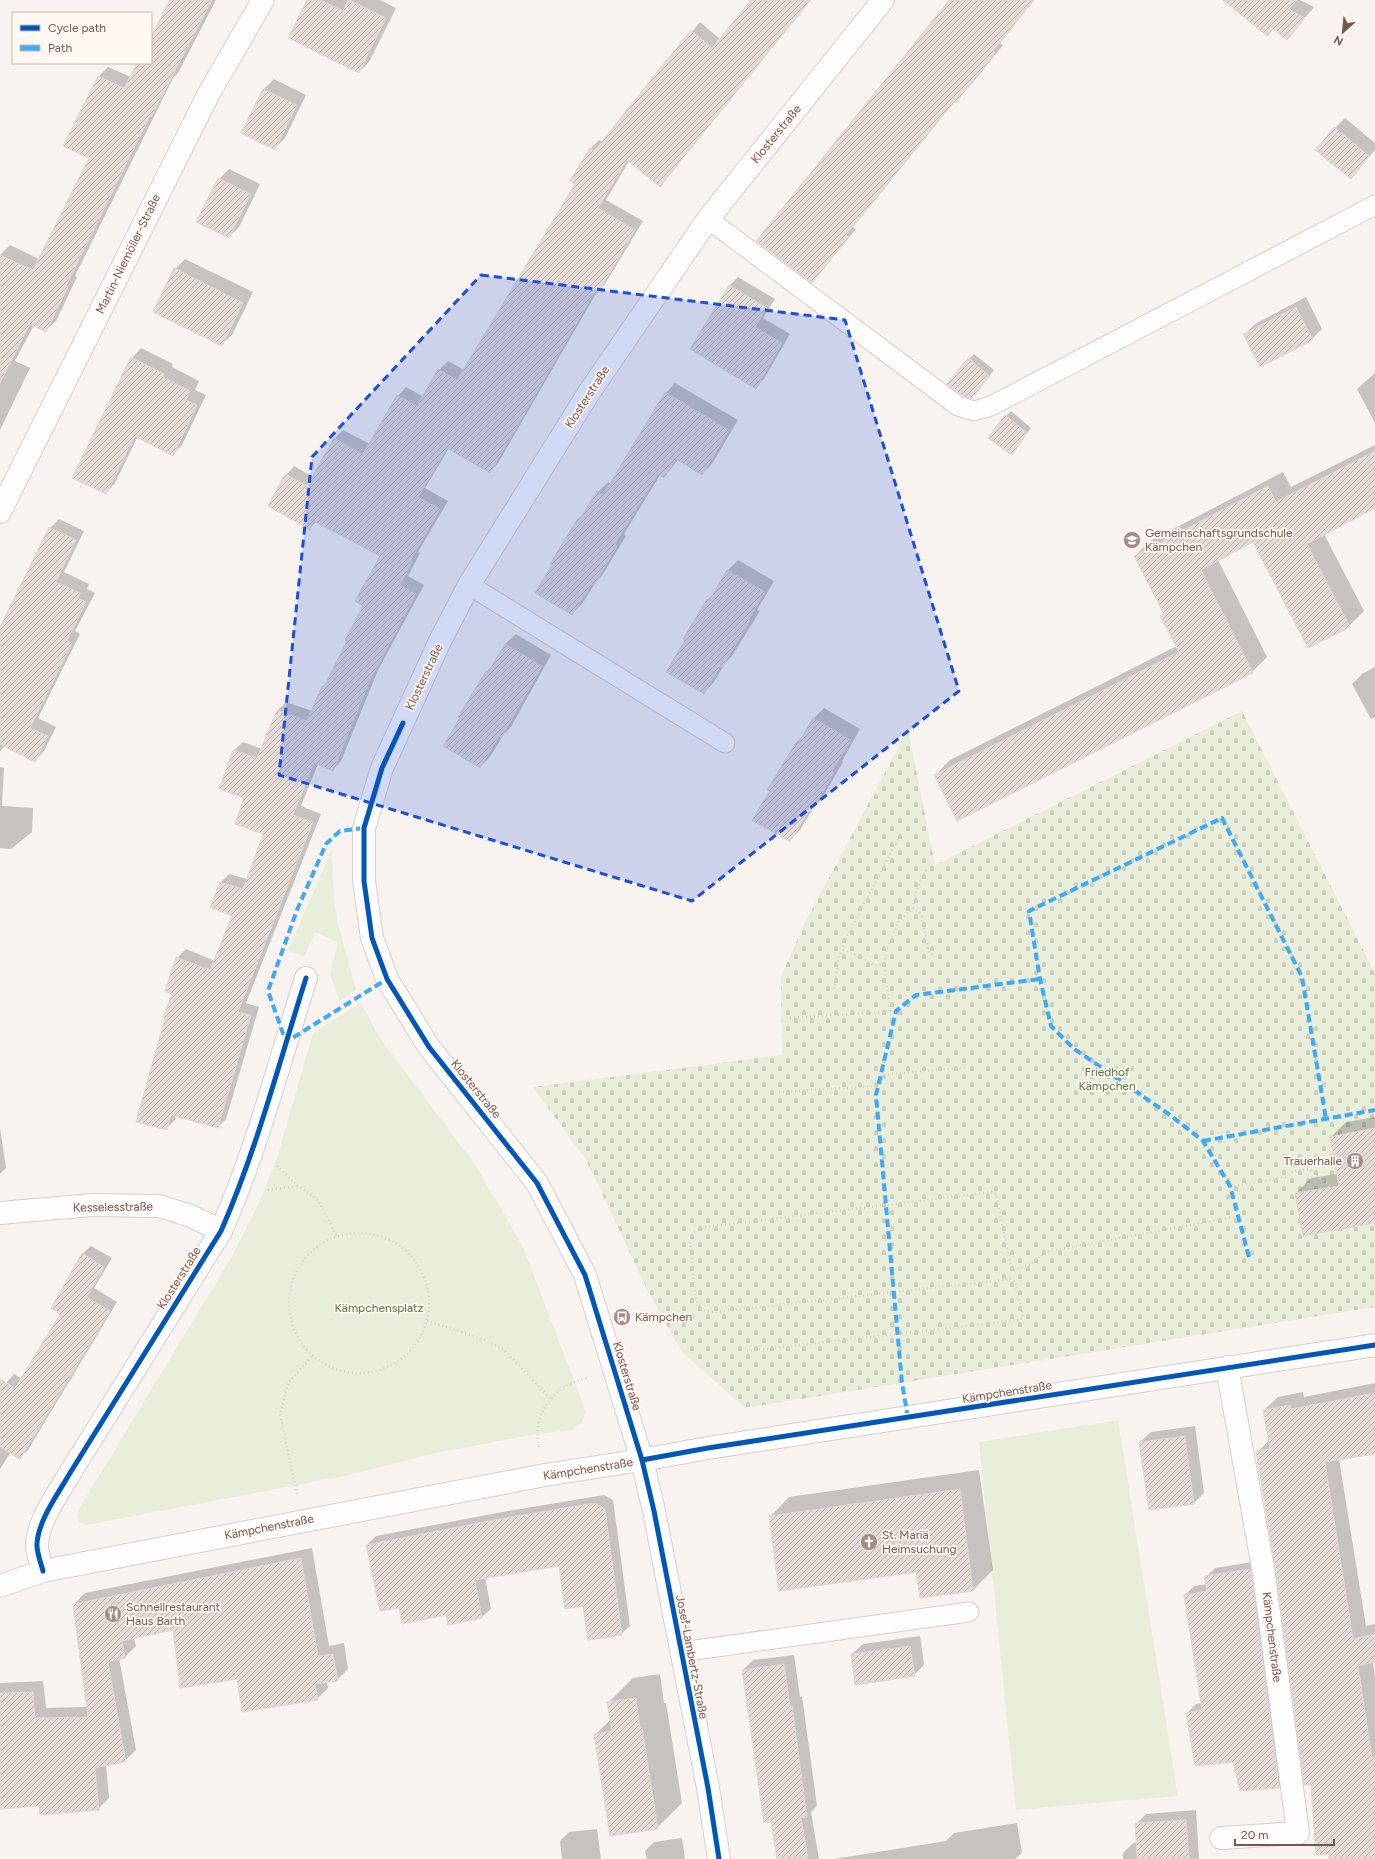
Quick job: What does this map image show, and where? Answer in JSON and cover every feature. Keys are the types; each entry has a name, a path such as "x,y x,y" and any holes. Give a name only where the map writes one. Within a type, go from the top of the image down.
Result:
{"street":[{"name":"Martin-Niemöller-Straße","path":"0,512 208,94 263,0"},
{"name":"Klosterstraße","path":"642,1460 585,1275 537,1183 429,1047 387,979 372,938 364,882 364,828 382,768 440,641 468,585 588,394 708,218 883,0"},
{"name":"Klosterstraße","path":"43,1571 36,1544 41,1526 50,1508 70,1473 221,1231 255,1145 306,978"},
{"name":"Kesselesstraße","path":"0,1213 92,1205 159,1206 191,1216 221,1231"},
{"name":"Kämpchenstraße","path":"0,1586 43,1571 545,1475 1227,1366 1375,1345"},
{"name":"Kämpchenstraße","path":"1221,1838 1298,1833 1264,1568 1227,1366"},
{"name":"Josef-Lambertz-Straße","path":"642,1460 659,1532 680,1652 708,1788 719,1859"}],"lane":[{"path":"708,218 958,406 974,411 991,406 1375,205"},
{"path":"468,585 725,743"},
{"path":"680,1652 969,1612"}],"path":[{"path":"834,989 839,955 843,950 843,944 898,839"},
{"path":"890,1012 884,965 887,948 899,921 913,908 916,890 926,870"},
{"path":"913,908 921,914 929,952 935,957"},
{"path":"843,950 857,955 874,965 884,965"},
{"path":"790,1018 896,1011"},
{"path":"880,1075 967,1067"},
{"path":"779,1092 878,1086"},
{"path":"255,1145 298,1186 318,1200 337,1237"},
{"path":"1230,1187 1286,1177 1294,1171 1308,1169 1331,1187"},
{"path":"746,1351 1020,1320 1023,1316 1015,1281 1011,1279 714,1312 702,1310 696,1300 690,1243 694,1232 706,1227 992,1192 996,1194 1011,1267 1014,1270 1031,1264 1045,1252 1238,1216"},
{"path":"358,1234 379,1236 398,1246 414,1260 424,1279 429,1300 427,1321 417,1342 401,1360 379,1371 356,1374 332,1368 312,1356 299,1340 291,1321 289,1299 293,1279 303,1261 318,1246 337,1237 358,1234"},
{"path":"427,1321 480,1338 502,1349 550,1398"},
{"path":"302,1521 280,1414 288,1383 312,1356"},
{"path":"545,1475 536,1435 540,1413 550,1398 575,1381 614,1370"}],"highlighted area":[{"path":"481,275 845,320 959,691 692,901 279,775 312,457"}],"green space":[{"name":"Friedhof Kämpchen","path":"1242,711 1375,973 1375,1307 745,1408 681,1351 647,1289 586,1160 533,1087 782,1055 781,976 806,921 908,729 935,865"},
{"path":"332,849 334,898 338,923 356,990 340,1001 330,974 338,942 315,932 304,957 288,951"},
{"name":"Kämpchensplatz","path":"361,1003 379,1037 476,1166 523,1247 586,1412 581,1424 572,1430 531,1435 426,1455 349,1475 87,1525 80,1523 77,1516 79,1509 231,1258 258,1205 277,1158 313,1033"},
{"path":"1118,1420 1178,1796 1016,1810 979,1442"}],"building":[{"path":"170,0 212,0 151,117 151,114 66,286 68,287 46,332 30,324 0,383 0,255 33,270 89,158 63,146 98,76 124,88 136,64 152,64 152,35"},
{"path":"307,0 320,0 343,11 348,0 350,0 386,18 359,73 288,38"},
{"path":"751,0 810,0 660,187 627,160 598,208 635,230 597,294 594,293 490,473 447,448 418,497 440,509 410,561 412,562 400,585 416,594 370,680 333,771 314,763 293,815 313,822 238,1012 251,1015 218,1128 171,1115 167,1130 136,1122 165,1018 163,1017 172,994 165,991 176,957 210,970 232,916 210,907 220,882 243,889 263,834 235,824 244,798 219,789 233,750 257,758 277,710 307,721 322,686 324,687 347,641 345,640 363,606 355,601 380,556 314,521 310,530 268,506 285,474 307,486 334,438 363,454 397,395 417,406 438,369 457,380 575,184 570,181 590,148 594,151 691,30 712,48"},
{"path":"949,0 1034,0 993,51 995,53 956,103 954,102 846,235 849,237 812,283 756,241"},
{"path":"1223,0 1297,0 1289,9 1305,18 1287,40 1273,29 1267,36"},
{"path":"263,89 297,105 275,150 241,133"},
{"path":"1334,127 1369,156 1351,179 1315,150"},
{"path":"218,178 251,194 229,238 196,222"},
{"path":"174,268 243,303 222,346 153,312"},
{"path":"729,285 767,308 755,327 782,343 756,389 690,349"},
{"path":"1296,307 1313,340 1260,367 1243,334"},
{"path":"131,357 164,374 163,377 190,391 186,400 197,405 173,456 135,436 106,494 72,478"},
{"path":"968,358 990,376 971,399 963,396 947,384"},
{"path":"665,392 729,430 702,475 676,459 664,478 658,474 615,544 617,546 594,585 592,584 572,615 535,593 552,565 550,564 578,518 580,519 597,491 603,495"},
{"path":"1005,415 1027,433 1012,455 988,438"},
{"path":"1375,451 1375,508 1307,544 1350,627 1308,648 1253,542 1201,570 1253,673 957,821 934,775 1179,652 1160,616 1164,614 1134,556 1268,486 1276,502"},
{"path":"49,527 76,540 56,582 80,593 78,598 86,602 67,641 72,643 30,728 48,736 35,762 0,744 0,627"},
{"path":"727,570 765,592 748,620 750,621 722,667 720,666 704,694 666,672 685,640 683,639 707,599 709,601"},
{"path":"505,644 542,666 501,738 499,736 480,768 443,746 460,718 458,717 486,671 488,672"},
{"path":"813,718 851,740 832,771 834,773 811,812 809,810 790,842 752,820 769,792 767,790 795,744 797,746"},
{"name":"Trauerhalle","path":"1375,1128 1375,1223 1303,1236 1295,1193 1339,1186 1330,1137"},
{"path":"82,1253 104,1267 87,1297 110,1311 20,1459 0,1447 0,1379 15,1388 60,1314 51,1308"},
{"path":"1375,1393 1375,1454 1325,1462 1353,1639 1375,1634 1375,1662 1358,1666 1372,1757 1375,1757 1375,1859 1329,1859 1329,1854 1316,1855 1311,1785 1304,1785 1275,1566 1256,1451 1270,1449 1263,1410 1290,1405 1291,1409"},
{"path":"1185,1436 1194,1504 1149,1510 1139,1442"},
{"name":"St. Mariä Heimsuchung","path":"960,1489 973,1591 920,1598 916,1572 779,1591 769,1516"},
{"path":"595,1503 605,1509 622,1635 588,1640 583,1606 565,1609 559,1566 475,1580 482,1618 448,1625 446,1615 402,1624 399,1608 380,1611 366,1545 499,1519"},
{"path":"301,1558 318,1656 333,1654 338,1681 315,1684 318,1700 242,1712 237,1679 180,1688 173,1630 122,1641 125,1658 108,1662 126,1762 95,1768 99,1810 40,1815 39,1806 0,1809 0,1693 33,1692 35,1718 88,1717 73,1604"},
{"path":"1251,1569 1279,1788 1240,1791 1233,1762 1195,1766 1186,1713 1202,1710 1184,1595 1207,1591 1204,1576"},
{"path":"910,1646 915,1676 855,1685 851,1654"},
{"path":"784,1664 790,1706 792,1706 807,1817 801,1818 808,1859 777,1859 771,1822 764,1823 742,1670"},
{"path":"636,1698 658,1829 610,1836 594,1734 612,1731 607,1702"},
{"path":"1186,1820 1189,1859 1137,1859 1135,1823"}],"marked path":[{"path":"1249,1257 1230,1186 1203,1141 1170,1115 1073,1048 1051,1026 1040,979 1029,911 1222,818 1302,977 1326,1119"},
{"path":"364,828 340,831 326,844 297,910 268,991 286,1042 387,979"},
{"path":"908,1418 902,1383 876,1095 896,1011 916,995 1040,979"},
{"path":"1203,1141 1375,1110"}],"cycle path":[{"path":"403,723 382,768 364,828 364,881 372,938 387,979 429,1047 537,1183 585,1275 642,1460 654,1511 708,1788 719,1859"},
{"path":"43,1571 37,1543 38,1534 45,1516 70,1473 221,1231 257,1137 306,978"},
{"path":"642,1460 708,1448 1375,1345"}],"place":[{"name":"Gemeinschaftsgrundschule Kämpchen","path":"1132,540"},
{"name":"Trauerhalle","path":"1355,1161"},
{"name":"Kämpchen","path":"622,1317"},
{"name":"St. Mariä Heimsuchung","path":"869,1542"},
{"name":"Schnellrestaurant Haus Barth","path":"113,1614"}]}
